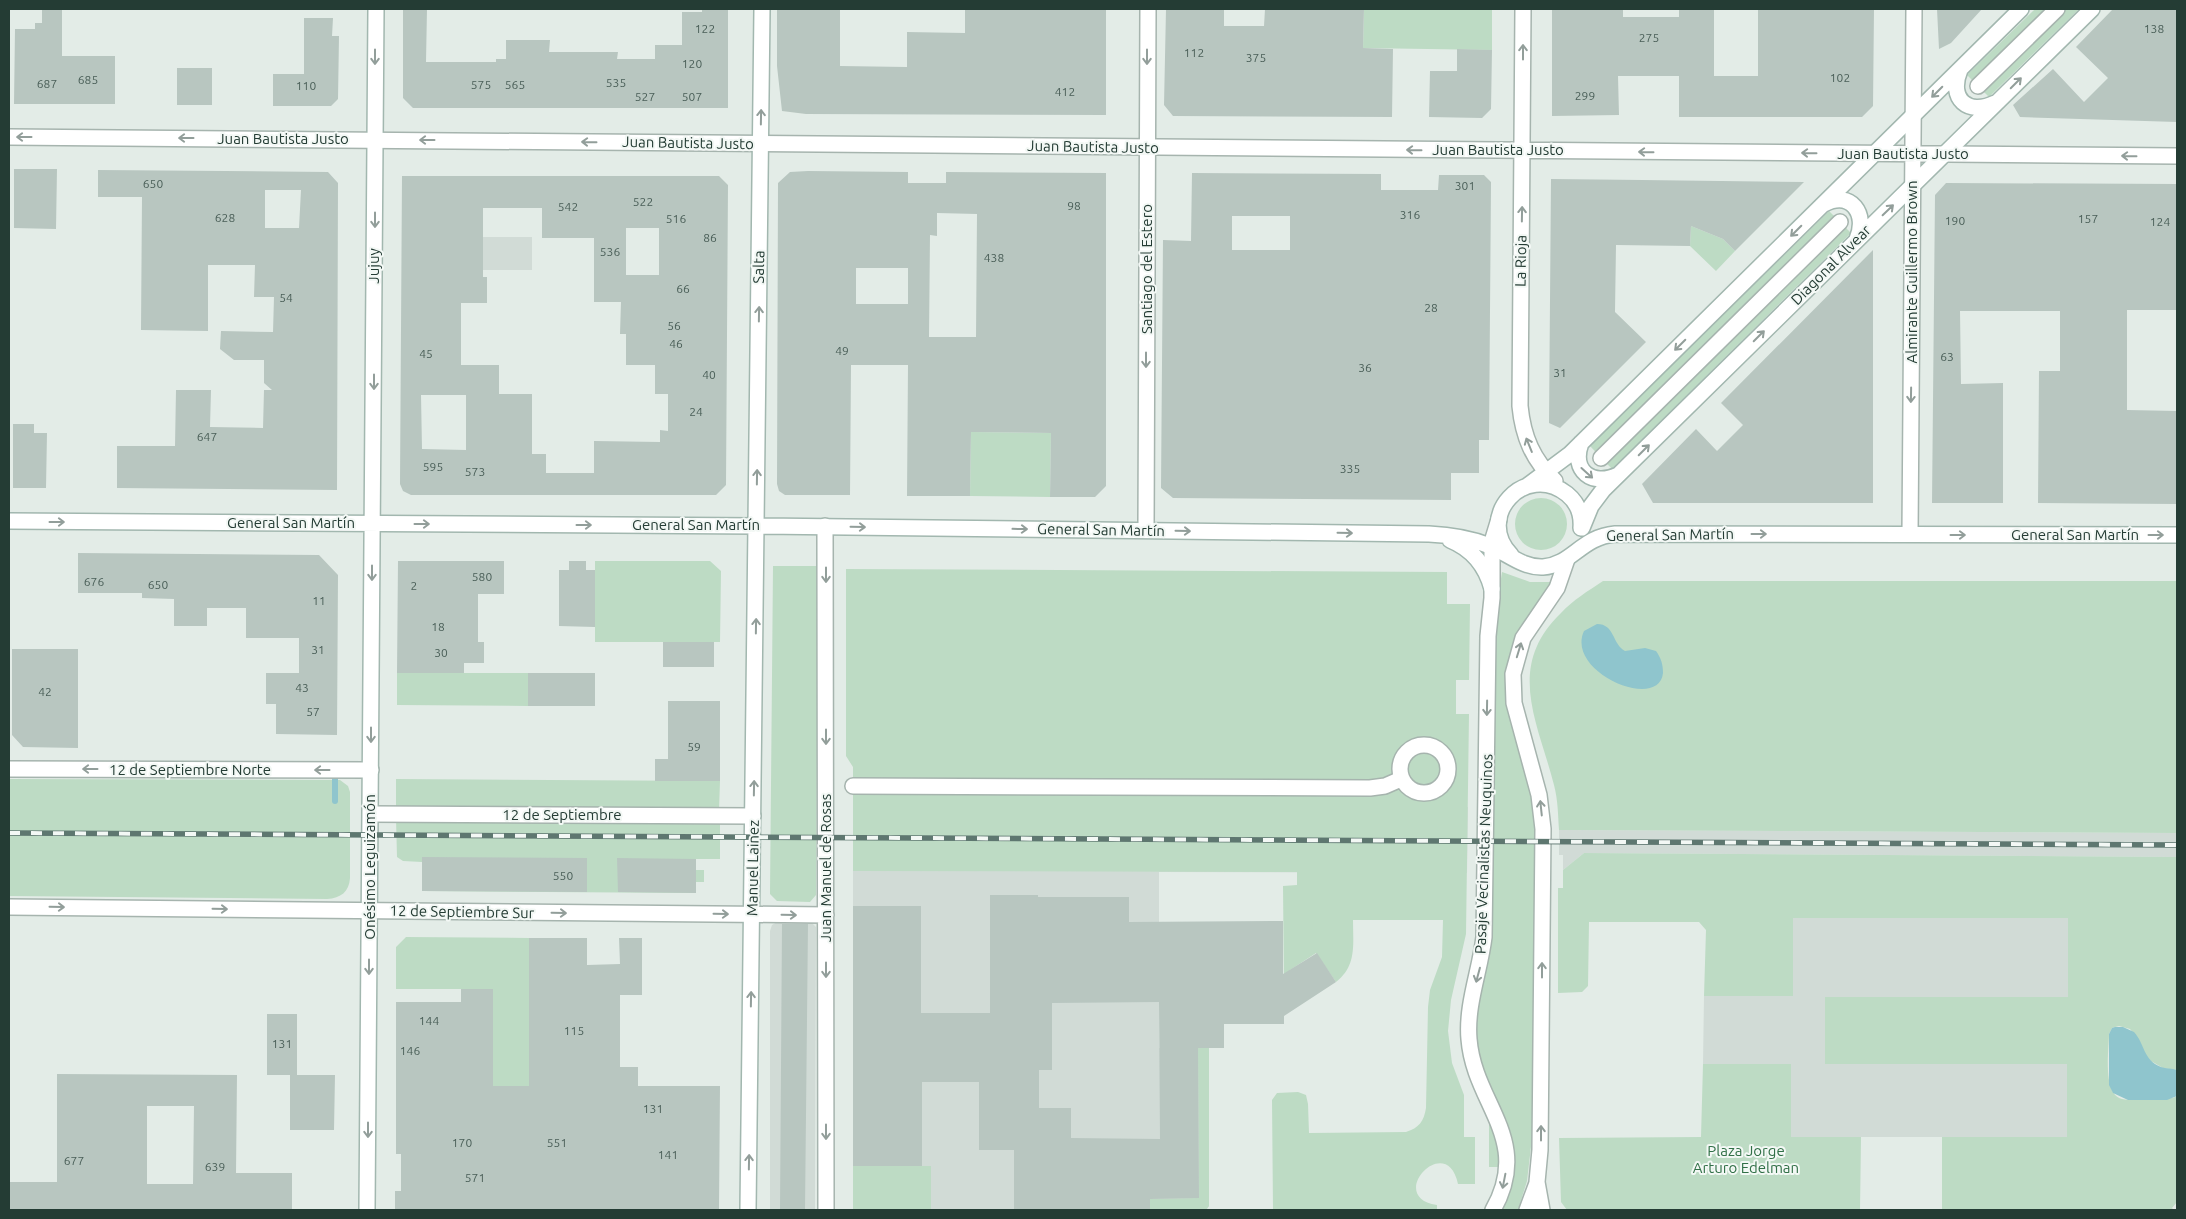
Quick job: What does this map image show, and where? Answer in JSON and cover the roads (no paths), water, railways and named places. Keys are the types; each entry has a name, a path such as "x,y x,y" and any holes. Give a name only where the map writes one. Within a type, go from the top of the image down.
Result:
{"street":[{"name":"Jujuy","path":"373,524 376,9"},
{"name":"Salta","path":"757,526 762,9"},
{"name":"Santiago del Estero","path":"1146,530 1148,9"},
{"name":"La Rioja","path":"1523,9 1521,418 1530,449 1546,473 1570,496"},
{"name":"Almirante Guillermo Brown","path":"1910,534 1914,9"},
{"path":"1518,561 1508,553 1498,531 1498,519 1508,498 1546,473 1581,443 2021,9"},
{"path":"1978,86 2057,9"},
{"name":"Diagonal Alvear","path":"1571,555 1587,514 1596,498 2092,9"},
{"path":"1960,69 1956,87 1959,98 1964,103 1975,108 1996,103"},
{"name":"Juan Bautista Justo","path":"9,137 2177,156"},
{"path":"1823,205 1837,199 1850,203 1856,208 1861,218 1860,232 1857,239"},
{"path":"1601,458 1840,222"},
{"path":"1581,443 1578,450 1579,464 1587,475 1598,480 1610,479 1618,475"},
{"path":"1527,486 1550,485 1561,489 1570,496 1579,511 1582,528"},
{"name":"Pasaje Vecinalistas Neuquinos","path":"1493,1210 1504,1180 1506,1156 1504,1139 1499,1122 1476,1073 1470,1050 1468,1029 1484,937 1488,642 1492,589 1492,546 1498,519"},
{"name":"General San Martín","path":"9,521 825,526 1429,534 1470,539 1492,546 1529,566 1541,567 1571,555 1599,536 1615,534 2177,535"},
{"name":"Onésimo Leguizamón","path":"367,1210 373,524"},
{"name":"Manuel Lainez","path":"748,1210 757,526"},
{"name":"Juan Manuel de Rosas","path":"825,526 826,1210"},
{"path":"1429,534 1469,550 1484,568 1492,589"},
{"path":"1527,1210 1537,1182 1540,1150 1543,829 1539,794 1514,702 1513,674 1523,638 1557,588 1571,555"},
{"name":"12 de Septiembre Norte","path":"9,769 371,770"},
{"path":"853,786 1370,788 1385,786 1401,779"},
{"name":"12 de Septiembre","path":"371,814 753,816"},
{"name":"12 de Septiembre Sur","path":"9,907 826,915"},
{"path":"1537,1182 1542,1210"}],"water":[{"path":"1597,624 1607,627 1625,651 1645,648 1656,651 1663,670 1658,684 1646,689 1631,688 1615,682 1600,673 1588,660 1582,646 1584,631"},
{"path":"2123,1027 2134,1032 2147,1056 2155,1064 2163,1068 2177,1070 2177,1096 2167,1100 2128,1100 2113,1093 2109,1085 2109,1034 2112,1028"}],"waterway":[{"path":"335,770 335,801"}],"railway":[{"path":"9,833 2177,845"}],"park label":[{"name":"Plaza Jorge Arturo Edelman","path":"1746,1160"}]}
